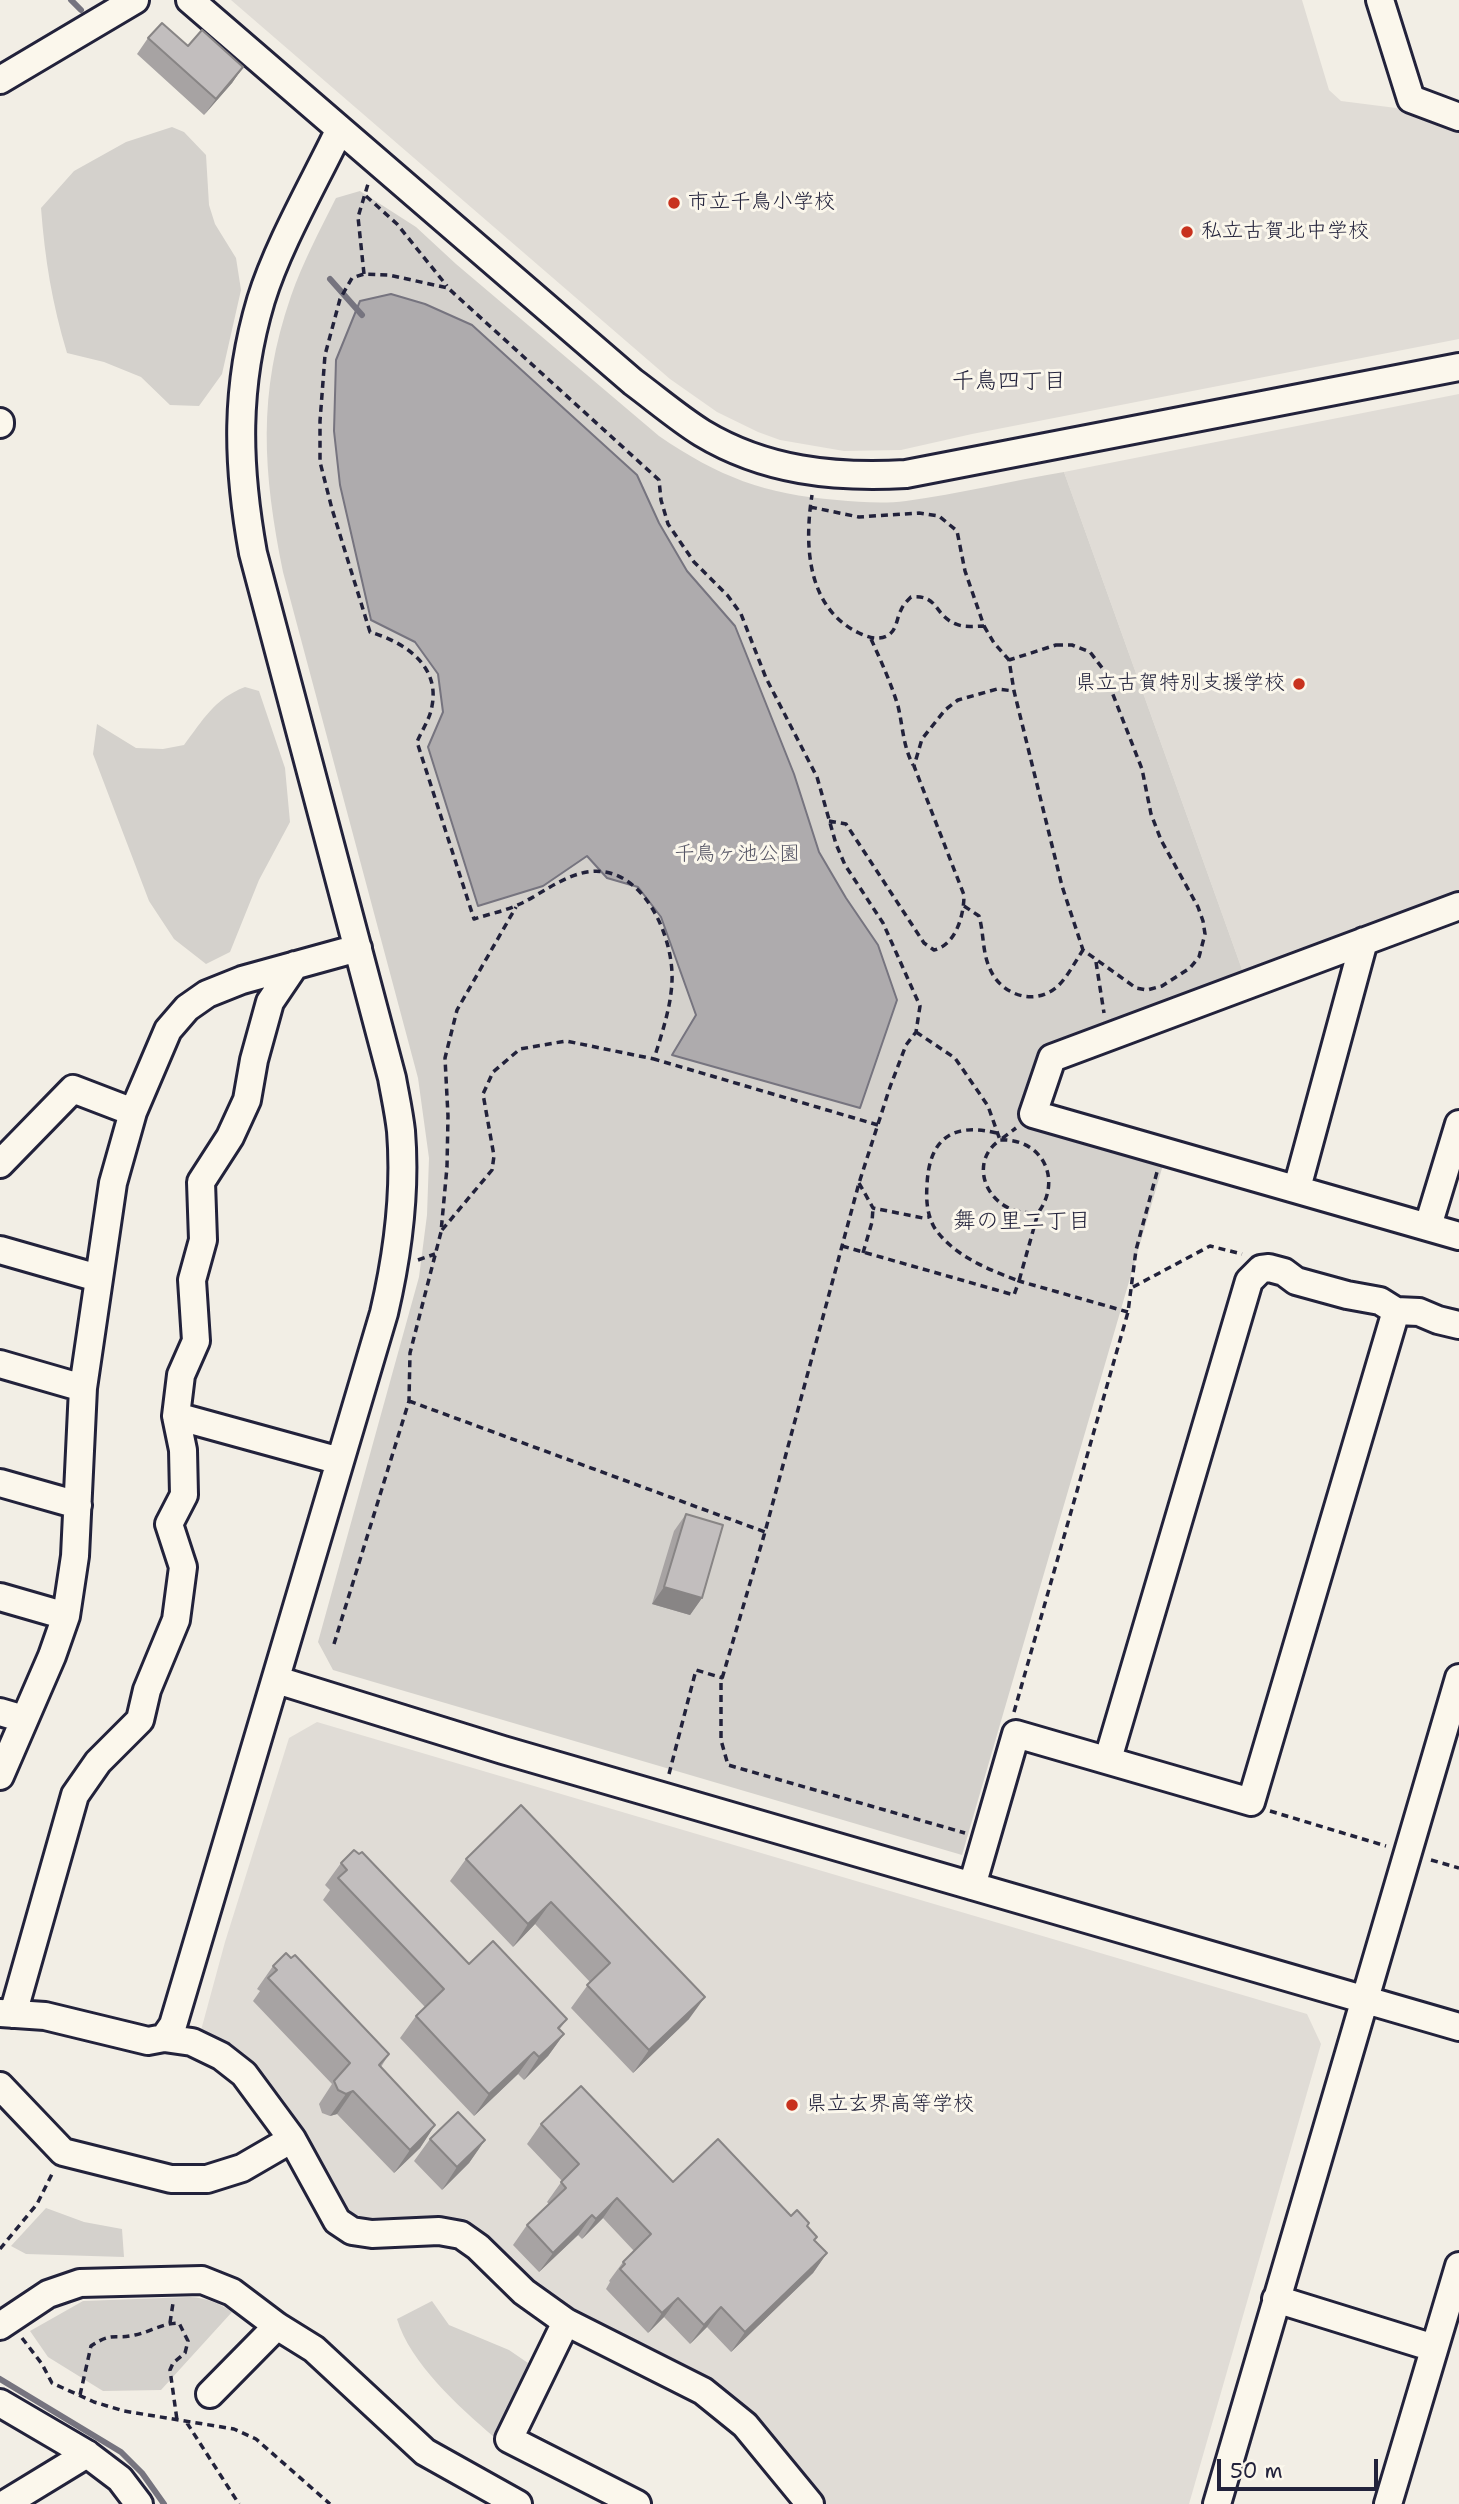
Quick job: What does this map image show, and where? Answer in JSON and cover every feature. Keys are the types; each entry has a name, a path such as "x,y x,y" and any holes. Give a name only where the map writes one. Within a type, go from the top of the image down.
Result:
{"street":[{"path":"3,71 135,0"},
{"path":"190,0 633,382 701,432 747,454 816,473 844,476 906,474 1459,367"},
{"path":"1380,0 1411,99 1459,117"},
{"path":"164,2038 173,2025 277,1680 384,1313 396,1262 402,1193 401,1130 392,1078 253,552 243,499 239,433 246,370 261,299 284,244 339,131"},
{"path":"1459,906 1052,1058 1033,1114 1163,1149 1459,1236"},
{"path":"1297,1188 1364,941"},
{"path":"0,1776 12,1716 52,1656 66,1616 75,1556 83,1388 113,1183 133,1112 168,1030 187,1009 207,995 242,980 358,948"},
{"path":"295,965 270,1002 254,1060 247,1101 230,1137 201,1182 203,1240 192,1280 196,1341 181,1375 176,1416 183,1450 184,1494 169,1524 183,1567 176,1620 147,1690 139,1720 98,1762 75,1795 7,2014 45,2016 148,2041 164,2038 191,2042 221,2056 244,2074 292,2139 337,2221 352,2231 372,2234 439,2231 461,2235 524,2292 566,2322 703,2391 745,2425 810,2504"},
{"path":"0,1164 73,1089 133,1112"},
{"path":"1428,1226 1459,1124"},
{"path":"0,1250 98,1278"},
{"path":"1108,1759 1249,1281 1261,1269 1269,1268 1284,1272 1296,1281 1380,1301 1396,1311 1419,1312 1459,1325"},
{"path":"972,1886 1016,1734 1251,1802 1396,1311"},
{"path":"0,1364 83,1388"},
{"path":"176,1416 340,1461"},
{"path":"0,1483 78,1505"},
{"path":"0,1597 66,1616"},
{"path":"1217,2504 1459,1678"},
{"path":"277,1680 503,1750 1459,2027"},
{"path":"0,2087 63,2152 171,2179 206,2179 242,2168 292,2139"},
{"path":"1388,2504 1459,2266"},
{"path":"4,2323 48,2294 80,2283 202,2280 232,2292 277,2326 314,2349 425,2452 518,2504"},
{"path":"1276,2299 1434,2348"},
{"path":"566,2322 509,2439 637,2504"},
{"path":"210,2394 277,2326"},
{"path":"0,2403 87,2454 120,2480 139,2504"},
{"path":"5,2504 87,2454"}],"path":[{"path":"364,274 358,216 366,196 372,156"},
{"path":"366,196 397,224 448,288 659,480 668,524 694,562 728,596 741,614 766,678 817,777 835,844 845,865 883,923 919,1000 920,1016 916,1031 906,1045 859,1183 723,1678 721,1740 728,1765 987,1840"},
{"path":"448,288 389,275 364,274 352,278 345,286 325,355 320,421 320,462 332,509 370,632 412,650 425,667 431,684 433,702 430,715 417,742 474,919 517,906 571,877 588,872 624,879 644,896 665,938 672,968 669,1006 654,1059"},
{"path":"816,473 807,524 809,562 823,601 843,624 871,639 890,681 905,749 964,895 958,926 948,944 934,950 928,948 846,824 829,821"},
{"path":"810,507 859,517 919,513 939,516 957,531 965,571 984,626 1009,660 1014,691 1062,886 1083,950 1136,988 1147,990 1162,986 1190,968 1199,957 1205,934 1203,921 1161,840 1151,814 1142,769 1103,669 1090,652 1064,645 1038,649 1009,660"},
{"path":"871,639 888,636 902,607 911,597 922,596 932,600 939,611 955,624 967,627 984,626"},
{"path":"914,766 922,740 945,710 958,700 997,689 1014,691"},
{"path":"334,1644 410,1401 410,1353 441,1232 447,1167 445,1058 457,1010 517,906"},
{"path":"964,906 979,916 988,967 1000,985 1011,993 1032,996 1045,994 1056,988 1083,950"},
{"path":"1097,962 1107,1036"},
{"path":"916,1031 955,1058 988,1106 1000,1140"},
{"path":"441,1232 492,1170 494,1156 483,1094 493,1072 520,1049 566,1041 654,1059 878,1125"},
{"path":"997,1133 967,1129 946,1135 937,1146 928,1169 929,1217 935,1229 947,1242 990,1271 1128,1312"},
{"path":"842,1246 1014,1295 1038,1213 1045,1204 1051,1185 1042,1160 1021,1142 1000,1140"},
{"path":"1000,1140 989,1151 982,1165 988,1188 1003,1204 1020,1212 1038,1213"},
{"path":"1016,1734 1014,1713 1128,1312 1136,1250 1163,1149"},
{"path":"859,1183 873,1208 863,1253"},
{"path":"873,1208 929,1217"},
{"path":"1133,1287 1210,1246 1248,1256 1261,1269"},
{"path":"410,1401 765,1532"},
{"path":"663,1796 696,1670 723,1678"},
{"path":"1251,1802 1260,1808 1459,1868"},
{"path":"0,2249 37,2204 63,2152"},
{"path":"4,2323 42,2364 52,2383 124,2412 234,2429 256,2440 330,2504"},
{"path":"80,2395 92,2346 111,2336 125,2337 170,2323 179,2323 188,2341 186,2353 173,2362 170,2370 177,2421"},
{"path":"187,2423 239,2504"}],"shaded area":[{"path":"231,0 1302,0 1329,90 1341,101 1404,109 1459,125 1459,339 901,450 844,451 780,440 717,412 670,379"},
{"path":"391,294 425,304 472,325 637,475 659,523 687,571 735,626 794,774 819,852 878,945 897,1000 860,1108 672,1055 696,1015 661,917 638,887 607,878 587,856 543,886 478,906 428,747 443,712 438,674 415,642 371,620 340,485 334,431 336,360 360,301"},
{"name":"県立古賀特別支援学校","path":"1459,394 1459,895 1244,975 1064,472"},
{"name":"県立玄界高等学校","path":"317,1722 1307,2014 1321,2044 1189,2504 821,2504 749,2418 551,2302 490,2246 357,2221 345,2212 200,2034 225,1942 289,1738"}],"green space":[{"path":"172,127 184,132 206,155 209,205 215,224 236,258 241,290 222,374 199,406 170,405 141,377 104,362 67,353 53,299 41,208 74,171 126,142"},
{"name":"千鳥ヶ池公園","path":"360,191 416,227 659,436 722,473 787,493 889,502 946,495 1064,472 1244,975 1044,1052 1020,1119 1165,1158 962,1855 333,1670 318,1642 419,1277 427,1215 429,1158 418,1078 283,572 268,467 268,400 280,332 291,296 306,258 336,198"},
{"path":"245,687 259,691 285,768 290,822 259,880 230,952 206,964 174,939 149,901 93,754 97,724 136,748 163,749 184,745 217,704"},
{"path":"46,2208 84,2222 122,2229 124,2257 26,2254 11,2246"},
{"path":"201,2298 232,2312 161,2390 103,2391 48,2357 30,2331 83,2301"},
{"path":"432,2301 449,2325 509,2350 528,2363 494,2437 437,2383 403,2335 397,2319"}],"building":[{"path":"162,23 188,46 202,30 243,67 216,99 148,38"},
{"path":"686,1514 723,1525 702,1598 664,1587"},
{"path":"521,1805 705,1997 649,2050 587,1985 610,1963 551,1902 528,1924 466,1859"},
{"path":"354,1850 359,1854 362,1852 469,1964 493,1941 567,2019 558,2028 564,2034 539,2057 534,2052 489,2094 416,2016 444,1989 338,1878 347,1870 341,1863"},
{"path":"286,1953 291,1958 295,1955 389,2054 379,2065 435,2125 410,2150 353,2091 346,2094 338,2090 334,2081 350,2063 268,1978 277,1970 273,1966"},
{"path":"581,2086 673,2182 718,2139 791,2216 797,2210 817,2237 814,2240 827,2253 745,2332 721,2307 704,2325 678,2298 662,2313 620,2269 625,2264 623,2262 651,2234 617,2198 596,2219 592,2215 553,2253 527,2225 566,2188 561,2182 579,2164 541,2124"},
{"path":"458,2112 485,2140 457,2167 430,2139"}],"waterway":[{"path":"71,0 81,10"},
{"path":"330,279 362,315"},
{"path":"0,2379 121,2452 142,2473 164,2504"}],"place":[{"name":"市立千鳥小学校","path":"674,203"},
{"name":"私立古賀北中学校","path":"1187,232"},
{"name":"県立古賀特別支援学校","path":"1299,684"},
{"name":"県立玄界高等学校","path":"792,2105"}],"district":[{"name":"千鳥四丁目","path":"1009,382"},
{"name":"舞の里二丁目","path":"1022,1222"}]}
